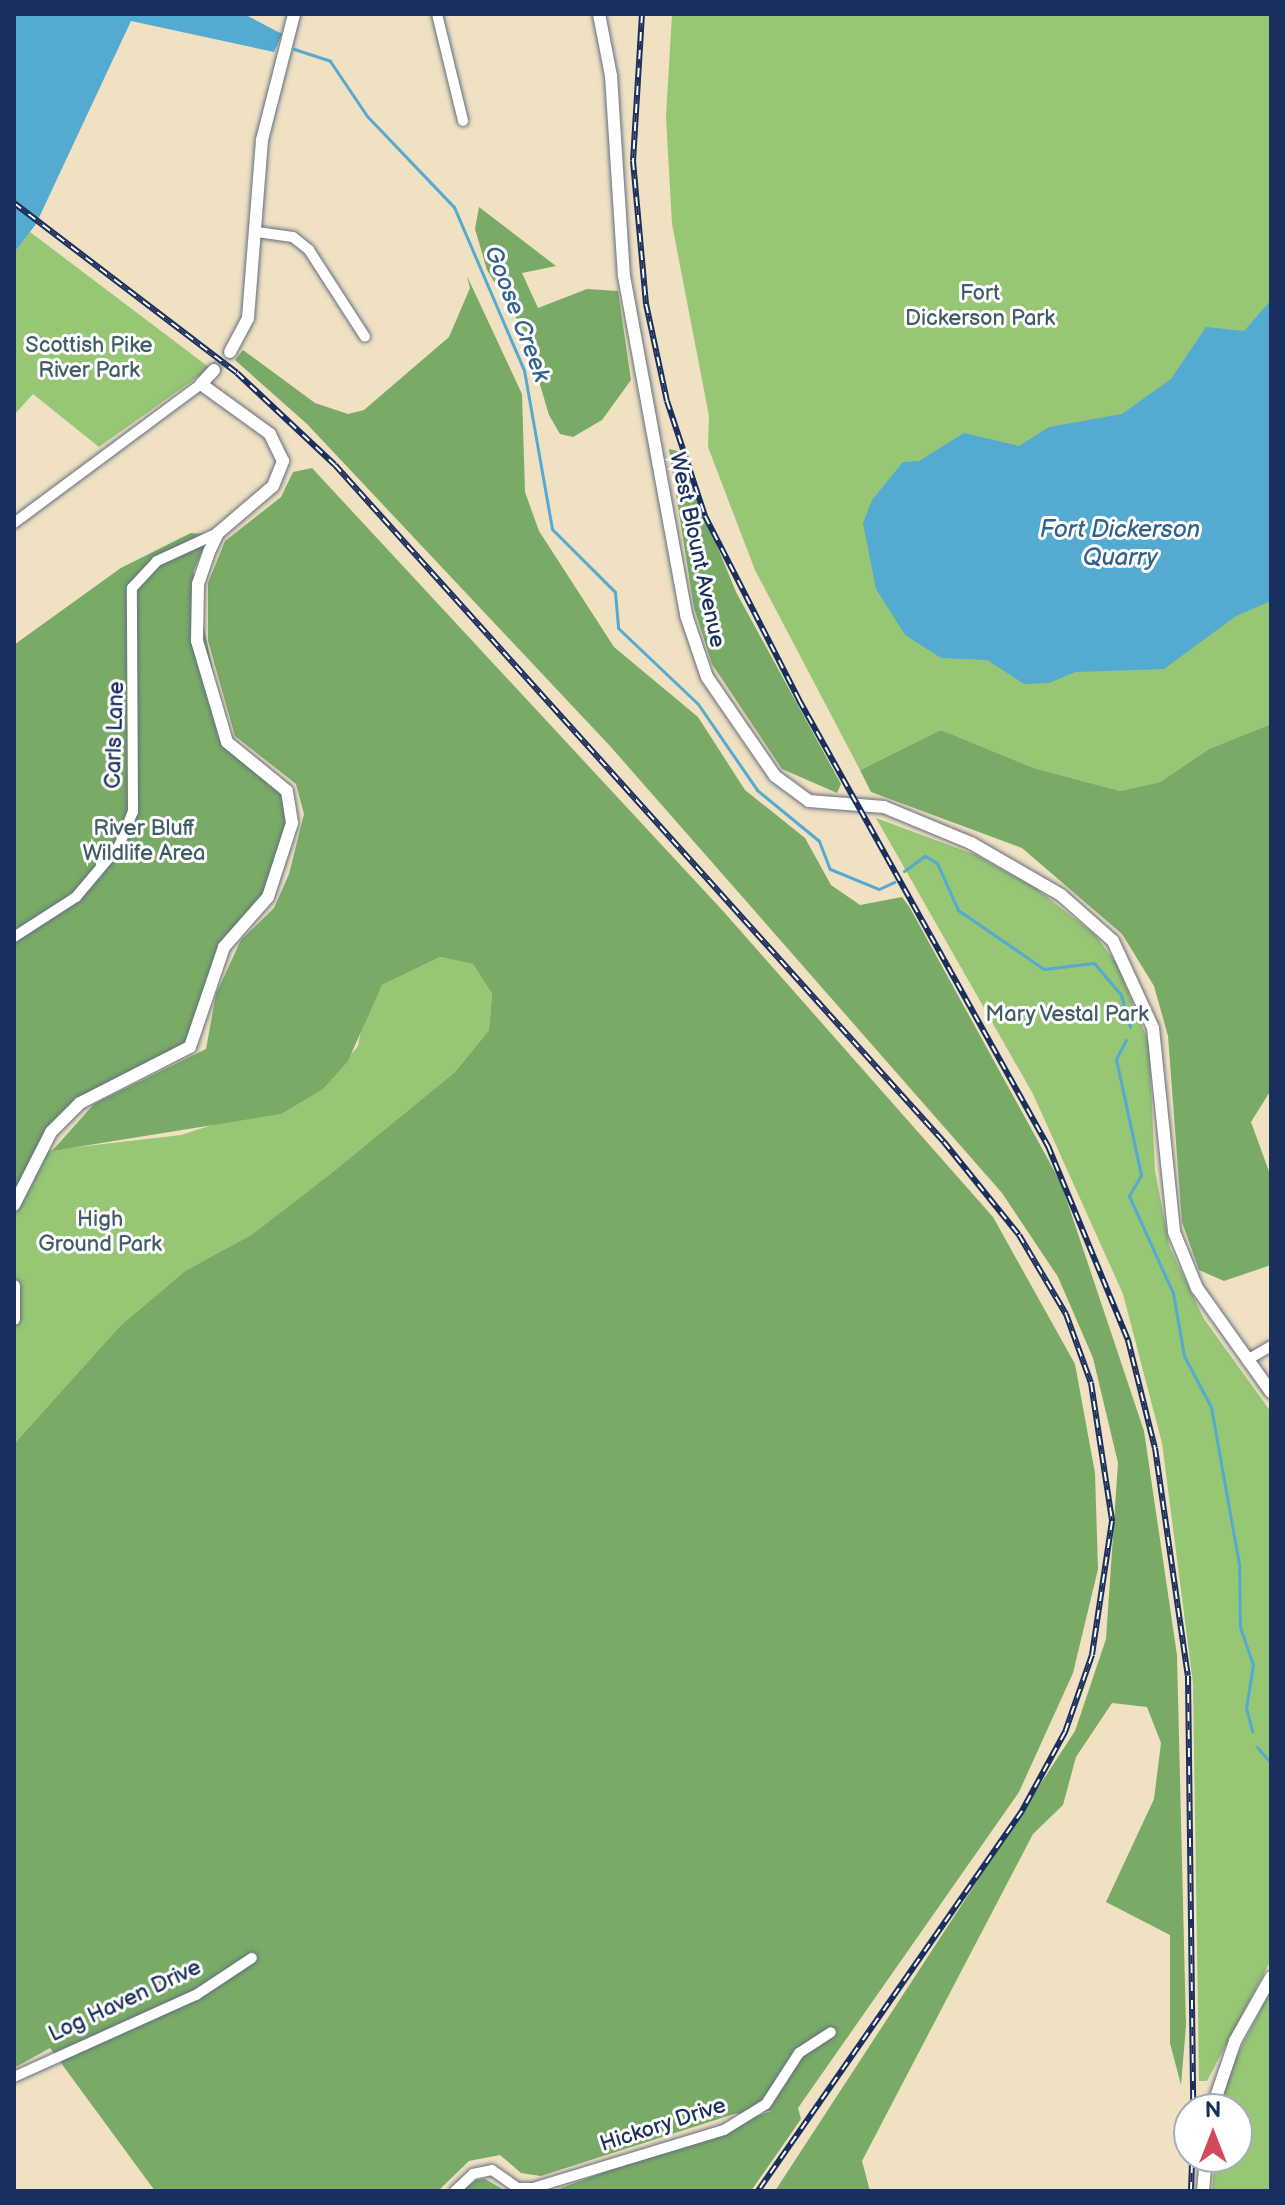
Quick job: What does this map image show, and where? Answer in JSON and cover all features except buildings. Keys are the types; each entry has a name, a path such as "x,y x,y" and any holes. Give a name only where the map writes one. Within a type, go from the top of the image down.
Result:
{"street":[{"path":"230,352 248,318 262,140 294,14"},
{"path":"437,14 463,121"},
{"name":"West Blount Avenue","path":"599,14 611,76 624,276 686,615 707,677 775,776 809,801 884,807 971,843 1061,895 1113,941 1153,1028 1174,1232 1197,1288 1271,1392"},
{"path":"257,232 293,237 309,250 365,337"},
{"path":"14,523 201,384 214,370"},
{"path":"14,1205 51,1132 80,1103 190,1047 224,947 268,897 292,823 287,791 227,742 197,641 198,584 218,533 273,486 283,461 270,434 201,384"},
{"name":"Carls Lane","path":"14,937 76,897 119,846 133,812 132,588 157,561 218,533"},
{"path":"14,1286 14,1319"},
{"path":"1247,1360 1271,1346"},
{"name":"Log Haven Drive","path":"14,2077 196,1995 252,1958"},
{"path":"1217,2093 1229,2054 1271,1977"},
{"name":"Hickory Drive","path":"455,2191 492,2170 518,2188 724,2130 766,2104 799,2053 831,2032"}],"green space":[{"name":"Fort Dickerson Park","path":"672,14 1271,14 1271,724 1209,749 1160,782 1120,791 1034,768 941,730 860,770 755,570 708,447 709,416 672,224 666,117"},
{"path":"479,207 556,266 522,273 538,308 587,289 618,291 631,380 602,420 573,437 560,434 549,415 524,331 487,270 475,229"},
{"name":"Scottish Pike River Park","path":"30,232 210,368 99,447 33,394 14,415 14,253"},
{"path":"467,276 522,394 525,492 539,531 614,647 698,717 745,790 805,838 831,885 860,905 902,897 910,908 1061,1183 1144,1431 1177,1655 1186,2026 1181,2085 1170,2043 1170,1935 1106,1902 1154,1799 1161,1743 1147,1707 1112,1703 1076,1757 1063,1805 1033,1834 862,2161 870,2191 775,2191 1075,1731 1106,1639 1118,1463 1093,1358 1058,1277 1002,1193 610,746 307,424 235,360 243,350 315,403 348,414 364,410 449,337 470,288"},
{"path":"669,449 678,451 736,592 841,784 837,793 782,769 712,664 694,608"},
{"path":"312,468 723,911 993,1217 1075,1364 1095,1473 1098,1569 1073,1673 1019,1792 798,2108 801,2119 751,2191 553,2191 771,2111 734,2114 541,2176 521,2173 500,2155 469,2161 438,2191 155,2191 50,2048 14,2068 14,1444 120,1326 185,1271 251,1235 329,1175 455,1072 489,1030 492,994 473,964 440,957 382,985 348,1061 323,1089 281,1114 52,1151 94,1104 206,1049 216,994 241,940 274,908 289,874 304,814 296,784 235,736 208,641 208,583 225,541 281,497 293,472"},
{"name":"High Ground Park","path":"191,533 206,533 193,572 198,584 80,1103 43,1151 181,1135 323,1089 358,1046 363,1019 382,985 440,957 473,964 492,994 489,1030 455,1072 329,1175 251,1235 185,1271 120,1326 14,1444 14,645 121,568"},
{"name":"River Bluff Wildlife Area","path":"191,533 208,538 193,572 227,742 287,791 292,812 268,897 224,947 190,1047 109,1083 51,1132 14,1204 14,645 121,568"},
{"path":"1271,724 1271,1090 1251,1122 1271,1177 1271,1265 1224,1281 1199,1270 1182,1222 1168,1036 1154,986 1122,934 1022,848 871,792 860,770 941,730 1034,768 1120,791 1160,782 1209,749"},
{"name":"Mary Vestal Park","path":"876,818 976,855 1037,889 1095,935 1117,964 1149,1043 1155,1171 1170,1248 1204,1319 1271,1412 1271,1960 1207,2081 1199,2081 1193,1683 1162,1443 1123,1294 1033,1094"},
{"path":"1271,1990 1271,2191 1212,2191 1214,2173 1253,2173 1253,2093 1222,2093 1224,2080"},
{"path":"485,2179 506,2191 463,2191 476,2180"}],"water":[{"path":"14,14 244,14 282,34 274,52 131,21 36,224 14,253"},
{"name":"Fort Dickerson Quarry","path":"1271,300 1271,601 1236,616 1164,669 1075,672 1049,683 1024,684 987,660 941,658 905,635 876,589 863,523 872,500 903,462 919,461 964,433 1019,446 1049,427 1122,414 1171,379 1206,327 1244,331"}],"waterway":[{"name":"Goose Creek","path":"294,49 330,61 367,116 454,207 524,370 552,529 615,592 618,628 698,704 757,790 819,841 830,869 879,889 894,882"},
{"path":"904,871 925,856 937,863 958,910 1044,969 1094,963 1121,995 1130,1027"},
{"path":"1126,1040 1116,1059 1141,1175 1129,1196 1173,1293 1184,1356 1211,1407 1239,1564 1240,1627 1253,1664 1246,1708 1252,1731"},
{"path":"1257,1747 1271,1763"}],"tunnel":[{"path":"214,370 230,352"}],"railway":[{"path":"642,14 633,161 646,304 667,401 705,516 799,700 1048,1146 1128,1340 1155,1448 1188,1676 1193,2093"},
{"path":"14,203 237,373 335,465 944,1142 1019,1235 1066,1314 1091,1383 1112,1521 1092,1655 1065,1732 1022,1811 758,2191"},
{"path":"1191,2191 1192,2173"}]}
